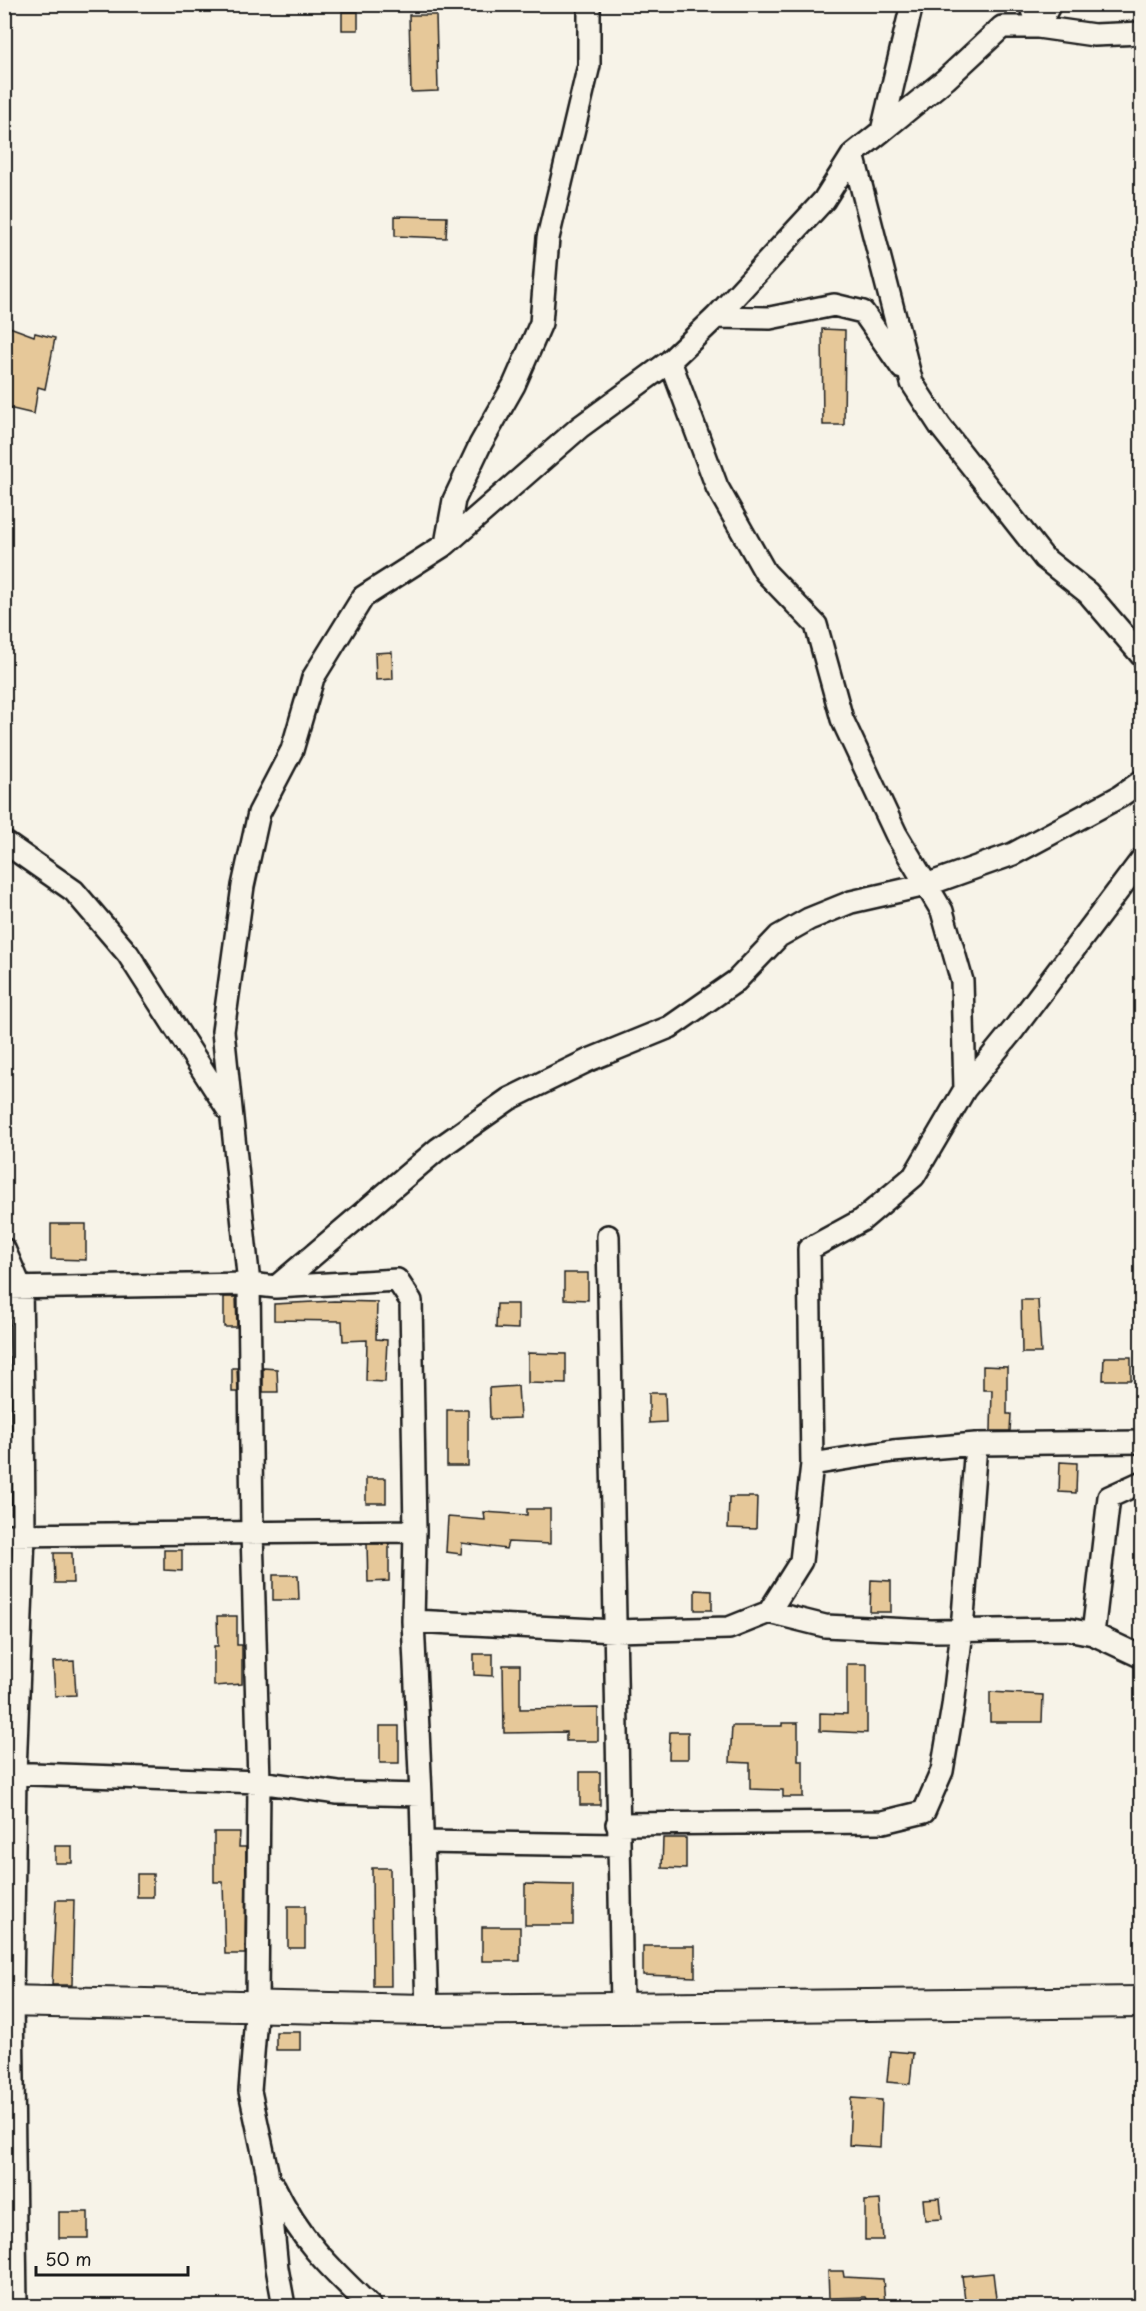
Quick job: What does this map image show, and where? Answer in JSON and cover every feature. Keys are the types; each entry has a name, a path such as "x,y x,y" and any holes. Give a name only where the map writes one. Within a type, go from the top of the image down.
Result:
{"street":[{"path":"446,544 454,500 480,445 514,385 541,323 548,238 589,64 589,4"},
{"path":"882,131 912,4"},
{"path":"1030,4 1038,27"},
{"path":"1038,27 1050,4"},
{"path":"285,2307 277,2268 267,2171 250,2091 257,2004 259,1782 252,1531 249,1284 223,1031 243,886 260,813 292,750 313,678 363,597 446,544 580,427 670,361 716,317 824,200 853,154 946,79 1002,27 1038,27 1094,35 1142,33"},
{"path":"853,154 912,383"},
{"path":"716,317 771,318 834,305 863,312 940,426 1044,558 1089,593 1142,656"},
{"path":"670,361 717,487 765,572 816,625 842,719 896,834 942,910 963,981 965,1089"},
{"path":"276,1287 438,1149 509,1099 589,1060 670,1027 736,981 779,936 809,919 851,903 926,885 1013,854 1119,797 1142,781"},
{"path":"4,842 74,891 128,954 231,1114"},
{"path":"413,1622 615,1631 729,1628 769,1612 801,1562 812,1464 809,1249 862,1220 914,1176 965,1089 1014,1029 1142,858"},
{"path":"608,1236 622,2006"},
{"path":"4,1249 13,1288 14,1535 8,2001 10,2207 16,2307"},
{"path":"13,1288 249,1284 276,1287 397,1280 411,1301 416,1531 413,1622 427,2010"},
{"path":"812,1464 893,1451 976,1444 1142,1442"},
{"path":"618,1824 883,1822 924,1812 942,1771 962,1630 976,1444"},
{"path":"1093,1634 1109,1497 1142,1482"},
{"path":"14,1535 416,1531"},
{"path":"769,1612 825,1626 962,1630 1067,1629 1093,1634 1142,1657"},
{"path":"10,1773 259,1782 338,1793 421,1795"},
{"path":"422,1842 618,1845"},
{"path":"8,2001 257,2004 427,2010 622,2006 1142,2002"},
{"path":"267,2171 297,2228 318,2256 370,2307"}],"building":[{"path":"342,12 358,12 358,30 342,30"},
{"path":"409,15 436,15 438,91 411,92"},
{"path":"395,216 447,217 446,238 395,236"},
{"path":"4,325 34,336 35,333 55,338 45,389 38,387 34,414 4,407"},
{"path":"822,329 845,330 844,425 823,425"},
{"path":"392,652 393,679 376,680 375,653"},
{"path":"51,1224 86,1224 86,1260 51,1259"},
{"path":"564,1273 588,1273 588,1300 564,1299"},
{"path":"224,1297 236,1297 237,1327 224,1327"},
{"path":"1021,1300 1038,1300 1041,1353 1022,1353"},
{"path":"334,1301 377,1302 376,1339 387,1340 385,1382 366,1381 367,1340 343,1341 342,1321 274,1320 274,1304"},
{"path":"497,1304 518,1304 518,1329 496,1328"},
{"path":"528,1353 566,1354 566,1384 528,1383"},
{"path":"1104,1357 1131,1357 1131,1380 1103,1380"},
{"path":"983,1366 1007,1367 1007,1414 1011,1414 1010,1431 991,1431 992,1390 983,1390"},
{"path":"232,1368 237,1368 238,1392 232,1392"},
{"path":"263,1368 277,1369 278,1392 263,1392"},
{"path":"518,1386 520,1418 490,1419 489,1388"},
{"path":"649,1393 665,1393 666,1422 649,1423"},
{"path":"447,1410 468,1410 468,1466 447,1466"},
{"path":"1060,1462 1077,1463 1076,1493 1059,1492"},
{"path":"366,1478 386,1478 386,1503 366,1503"},
{"path":"729,1497 757,1497 756,1529 728,1528"},
{"path":"527,1509 550,1509 550,1544 508,1542 506,1549 462,1543 461,1554 446,1552 448,1517 485,1520 484,1512 527,1515"},
{"path":"367,1544 389,1544 389,1581 368,1582"},
{"path":"164,1550 182,1550 182,1571 164,1570"},
{"path":"54,1553 72,1553 73,1583 55,1583"},
{"path":"273,1575 298,1575 299,1600 273,1600"},
{"path":"871,1580 891,1581 891,1612 870,1612"},
{"path":"695,1590 712,1591 712,1610 695,1610"},
{"path":"217,1616 237,1616 237,1645 242,1645 242,1684 214,1686 214,1646 218,1646"},
{"path":"474,1654 493,1654 493,1676 474,1675"},
{"path":"74,1661 76,1695 55,1696 53,1662"},
{"path":"847,1664 867,1664 867,1733 820,1731 820,1713 847,1714"},
{"path":"503,1665 520,1665 520,1709 598,1708 598,1741 566,1741 566,1732 504,1733"},
{"path":"990,1692 1043,1695 1042,1722 990,1722"},
{"path":"782,1723 798,1723 798,1761 803,1761 803,1797 783,1797 783,1790 750,1789 750,1763 730,1762 732,1726 782,1726"},
{"path":"380,1726 399,1726 399,1763 380,1763"},
{"path":"670,1732 688,1732 688,1759 669,1759"},
{"path":"580,1772 600,1772 600,1805 580,1805"},
{"path":"214,1832 240,1832 239,1847 246,1847 245,1954 225,1954 223,1882 214,1882"},
{"path":"663,1838 686,1838 686,1869 662,1868"},
{"path":"55,1846 72,1846 72,1863 55,1863"},
{"path":"372,1868 390,1868 391,1986 373,1986"},
{"path":"137,1874 153,1874 153,1897 137,1897"},
{"path":"525,1884 573,1885 573,1925 525,1925"},
{"path":"56,1900 74,1900 72,1985 52,1985"},
{"path":"288,1906 305,1906 305,1948 288,1948"},
{"path":"482,1927 520,1927 520,1961 482,1961"},
{"path":"643,1946 695,1946 695,1977 643,1975"},
{"path":"276,2032 300,2032 300,2050 276,2050"},
{"path":"890,2051 913,2053 910,2084 887,2082"},
{"path":"851,2098 882,2100 880,2147 849,2145"},
{"path":"940,2198 942,2219 925,2220 923,2199"},
{"path":"880,2200 883,2240 865,2240 865,2201"},
{"path":"59,2212 88,2212 88,2238 59,2238"},
{"path":"828,2271 843,2271 844,2277 883,2279 885,2303 869,2304 865,2297 829,2298"},
{"path":"993,2273 997,2307 966,2307 962,2276"}]}
